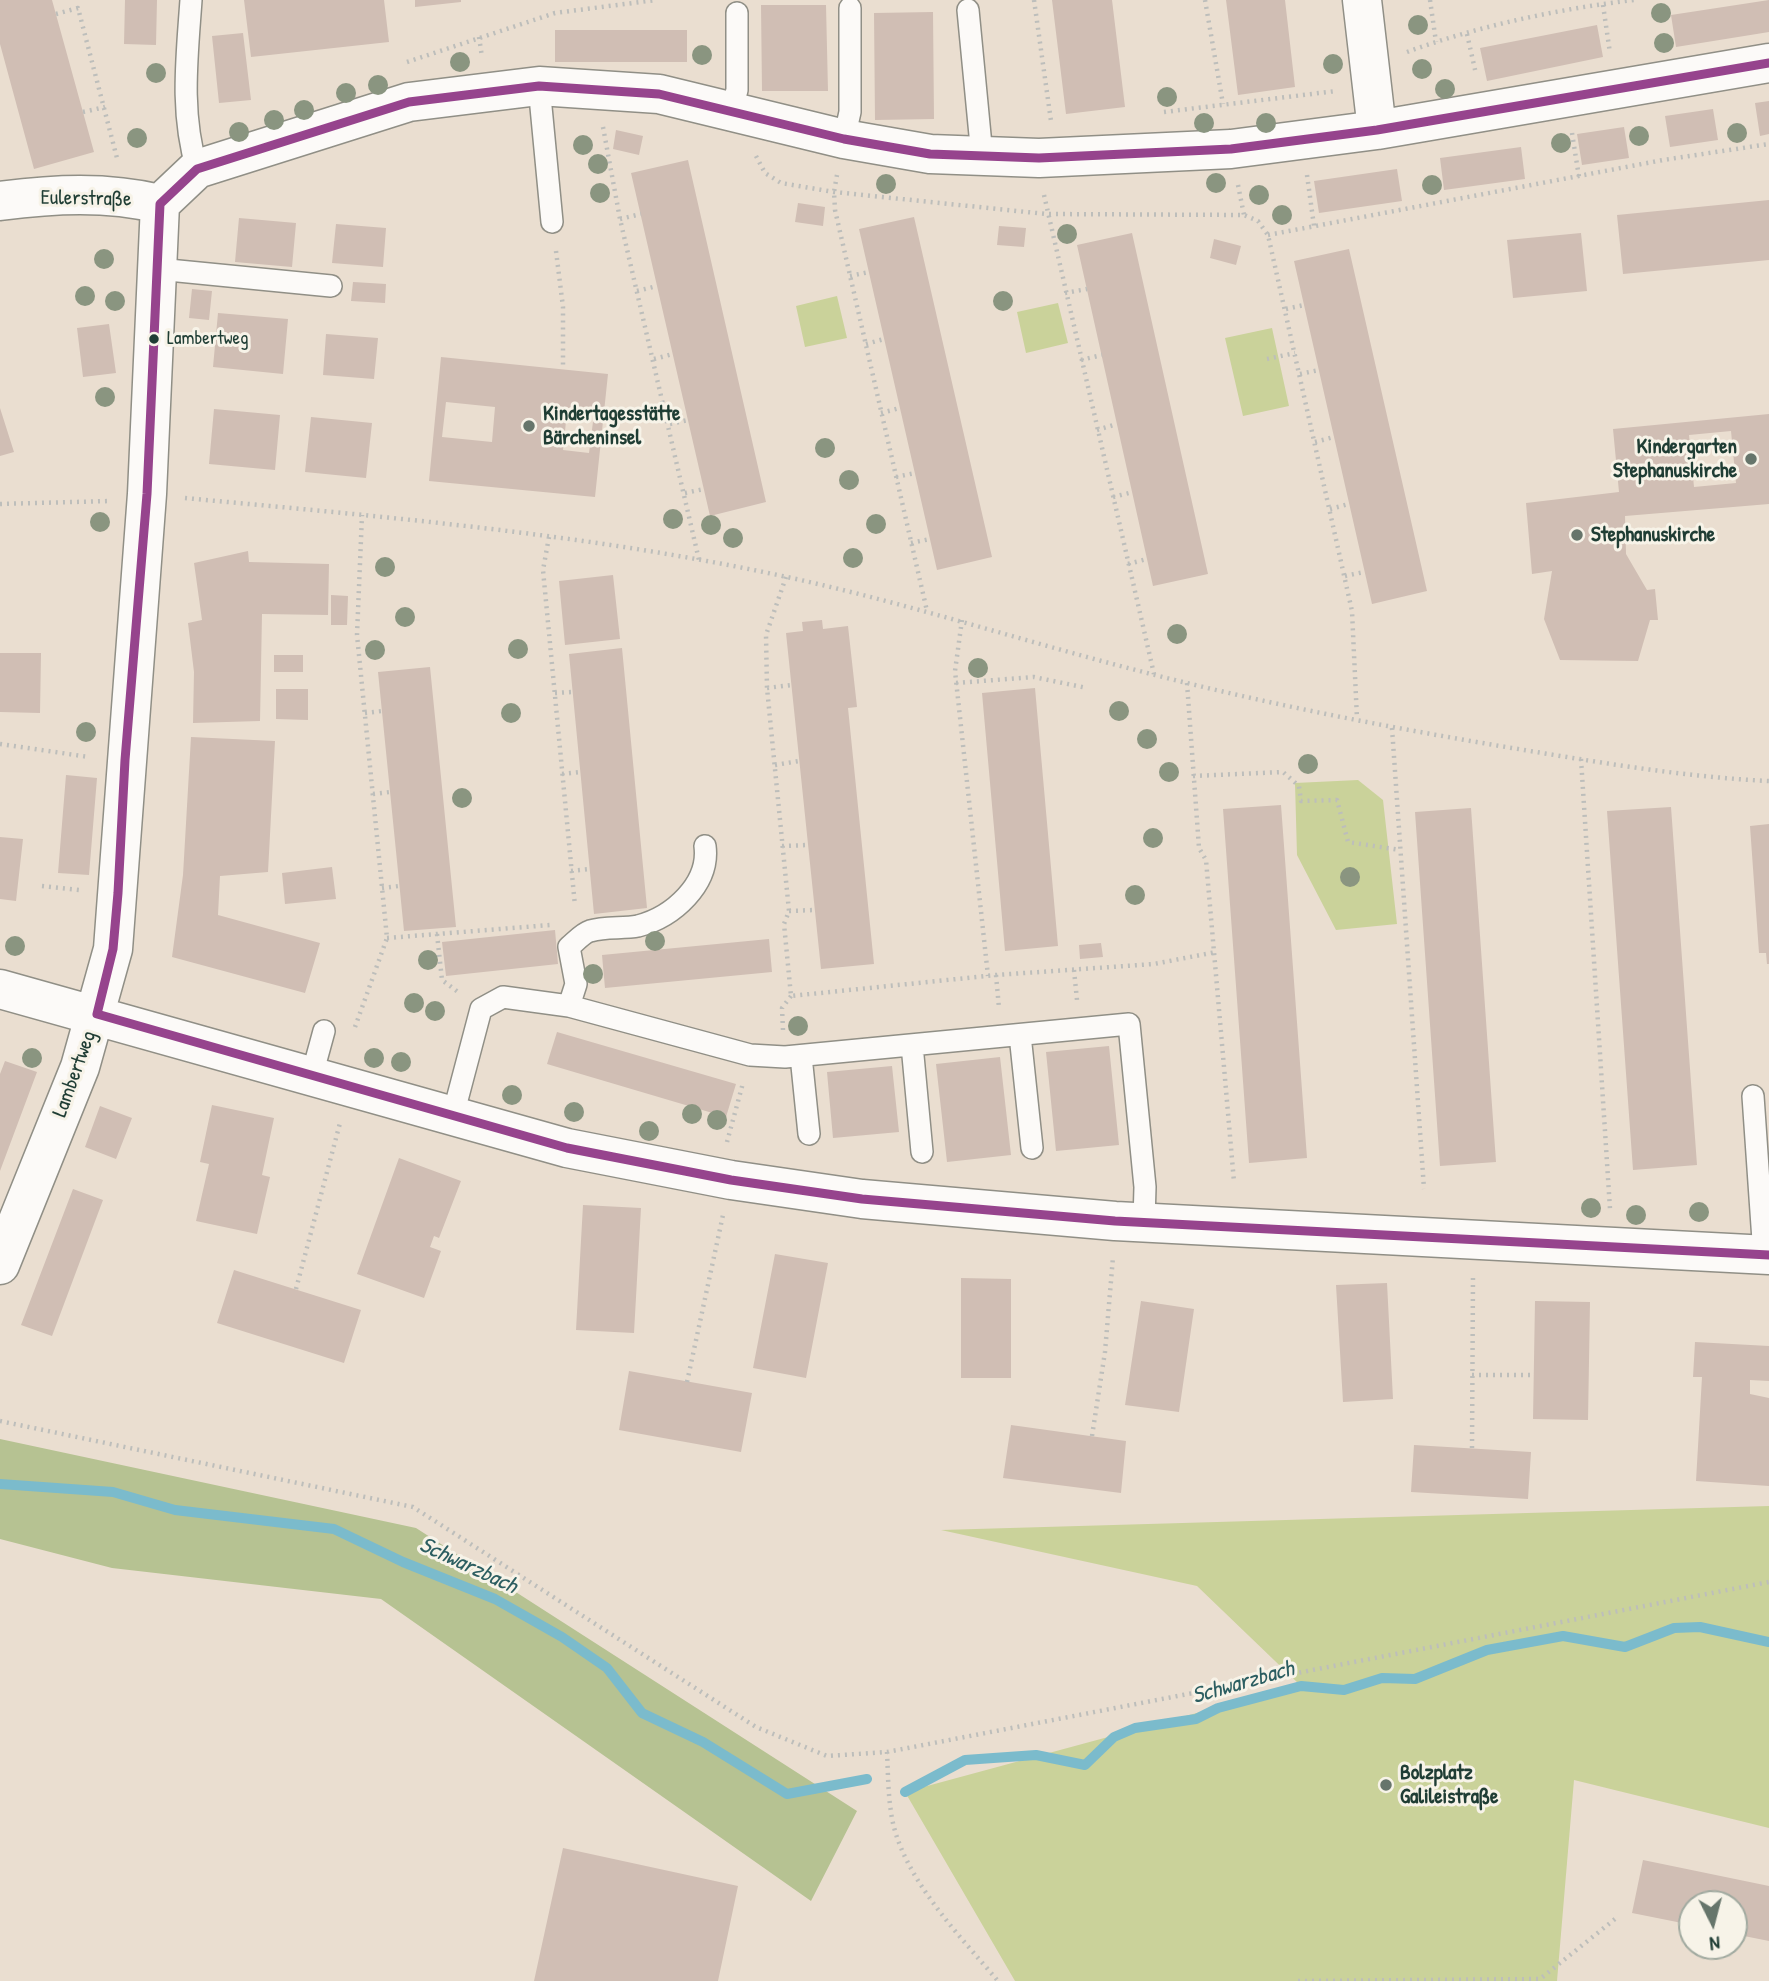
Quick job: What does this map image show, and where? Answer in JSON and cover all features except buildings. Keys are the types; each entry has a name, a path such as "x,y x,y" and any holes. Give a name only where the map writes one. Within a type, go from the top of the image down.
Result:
{"street":[{"path":"1363,0 1377,130"},
{"name":"Eulerstraße","path":"0,201 50,195 142,200 197,169 409,102 539,86 659,94 844,139 930,154 1047,158 1231,149 1302,140 1377,130 1769,63"},
{"name":"Lambertweg","path":"0,1265 80,1067 113,949 125,760 147,494 158,270 142,200"},
{"path":"0,989 97,1014 567,1148 724,1179 862,1199 1130,1221 1766,1255"}],"lane":[{"path":"191,0 184,96 188,138 197,169"},
{"path":"844,139 850,112 850,8"},
{"path":"968,10 982,156"},
{"path":"731,112 737,90 737,13"},
{"path":"539,86 552,222"},
{"path":"158,270 331,286"},
{"path":"569,1006 576,984 569,947 588,931 639,926 671,912 703,876 707,860 705,846"},
{"path":"453,1115 481,1009 503,997 569,1006 750,1055 801,1056 1129,1024 1145,1187 1130,1221"},
{"path":"312,1075 324,1031"},
{"path":"1020,1035 1032,1149"},
{"path":"912,1045 922,1152"},
{"path":"801,1056 809,1134"},
{"path":"1753,1096 1766,1255"}],"path":[{"path":"1034,0 1047,158 1046,214 1154,675"},
{"path":"1205,0 1231,149"},
{"path":"1430,0 1436,42"},
{"path":"1157,113 1223,104 1371,74 1436,42 1614,1 1634,0"},
{"path":"1603,5 1616,88"},
{"path":"56,14 78,8 105,107 142,200"},
{"path":"599,88 601,116 620,219 670,424 699,560"},
{"path":"83,112 105,107"},
{"path":"844,139 834,192 850,276 927,611"},
{"path":"1302,140 1314,226"},
{"path":"1268,234 1663,160 1769,144"},
{"path":"620,219 641,214"},
{"path":"1244,215 1258,221 1268,234 1286,309 1352,611 1357,719"},
{"path":"552,222 563,307 563,369"},
{"path":"850,276 869,272"},
{"path":"637,291 657,286"},
{"path":"1065,293 1087,289"},
{"path":"1286,309 1304,305"},
{"path":"866,344 884,338"},
{"path":"1267,359 1295,353"},
{"path":"654,359 673,354"},
{"path":"1081,360 1102,355"},
{"path":"1300,374 1319,370"},
{"path":"881,413 900,408"},
{"path":"670,424 688,420"},
{"path":"1097,429 1118,424"},
{"path":"1315,442 1334,437"},
{"path":"896,477 915,473"},
{"path":"685,493 704,489"},
{"path":"1113,497 1133,492"},
{"path":"0,504 78,504 147,494 549,537 699,560 786,577 927,611 1154,675 1392,728 1581,759 1769,781"},
{"path":"1330,509 1349,504"},
{"path":"355,1027 387,938 357,635 362,515"},
{"path":"549,537 543,569 576,919"},
{"path":"911,543 930,539"},
{"path":"1128,564 1147,559"},
{"path":"1345,576 1364,572"},
{"path":"786,577 766,635 768,688 789,911 784,924 791,996 988,976 1154,964 1216,951"},
{"path":"962,620 955,671 988,976"},
{"path":"956,683 1034,677 1087,688"},
{"path":"1187,682 1199,848 1206,860 1216,951 1234,1182"},
{"path":"768,688 791,685"},
{"path":"555,693 572,692"},
{"path":"365,713 382,711"},
{"path":"1392,728 1424,1189"},
{"path":"0,744 125,760"},
{"path":"1581,759 1612,1245"},
{"path":"775,765 799,761"},
{"path":"562,774 580,772"},
{"path":"1193,776 1283,772 1300,786 1301,801 1338,800 1348,842 1400,850"},
{"path":"373,793 390,792"},
{"path":"782,846 808,845"},
{"path":"571,871 590,870"},
{"path":"382,888 399,887"},
{"path":"789,911 814,910"},
{"path":"387,938 562,925"},
{"path":"437,934 442,980"},
{"path":"687,1382 750,1055"},
{"path":"296,1289 350,1085"},
{"path":"1091,1436 1130,1221"},
{"path":"1472,1448 1473,1238"},
{"path":"1472,1375 1534,1375"},
{"path":"0,1421 413,1507 756,1727 827,1756 887,1752 1769,1582"},
{"path":"887,1752 891,1814 904,1855 942,1914 998,1981"},
{"path":"1298,1981 1540,1979 1615,1919"}],"green space":[{"path":"837,296 847,338 805,347 796,306"},
{"path":"1058,303 1068,343 1026,353 1017,312"},
{"path":"1272,328 1289,406 1243,416 1225,338"},
{"path":"1358,780 1383,800 1397,924 1336,930 1297,855 1295,783"},
{"path":"0,1439 416,1528 857,1811 811,1901 381,1599 112,1568 0,1539"},
{"path":"1769,1506 1769,1828 1574,1780 1557,1981 1015,1981 905,1792 1300,1685 1197,1586 941,1530"}],"waterway":[{"name":"Schwarzbach","path":"0,1484 113,1492 175,1510 334,1529 403,1562 495,1599 562,1637 607,1668 642,1713 703,1742 787,1794 867,1779"},
{"name":"Schwarzbach","path":"905,1792 965,1760 1036,1755 1085,1765 1114,1737 1135,1728 1196,1719 1218,1708 1301,1686 1344,1690 1382,1678 1415,1679 1487,1650 1563,1636 1625,1647 1674,1628 1700,1627 1769,1642"}],"transit line":[{"path":"1769,63 1377,130 1231,149 1039,158 930,154 844,139 659,94 539,86 409,102 197,169 160,204 147,494 125,760 118,893 113,949 97,1014 567,1148 731,1180 862,1199 1115,1221 1769,1255"}],"place":[{"name":"Lambertweg","path":"154,339"},
{"name":"Kindertagesstätte Bärcheninsel","path":"529,426"},
{"name":"Kindergarten Stephanuskirche","path":"1751,459"},
{"name":"Stephanuskirche","path":"1577,535"},
{"name":"Bolzplatz Galileistraße","path":"1386,1785"}]}
